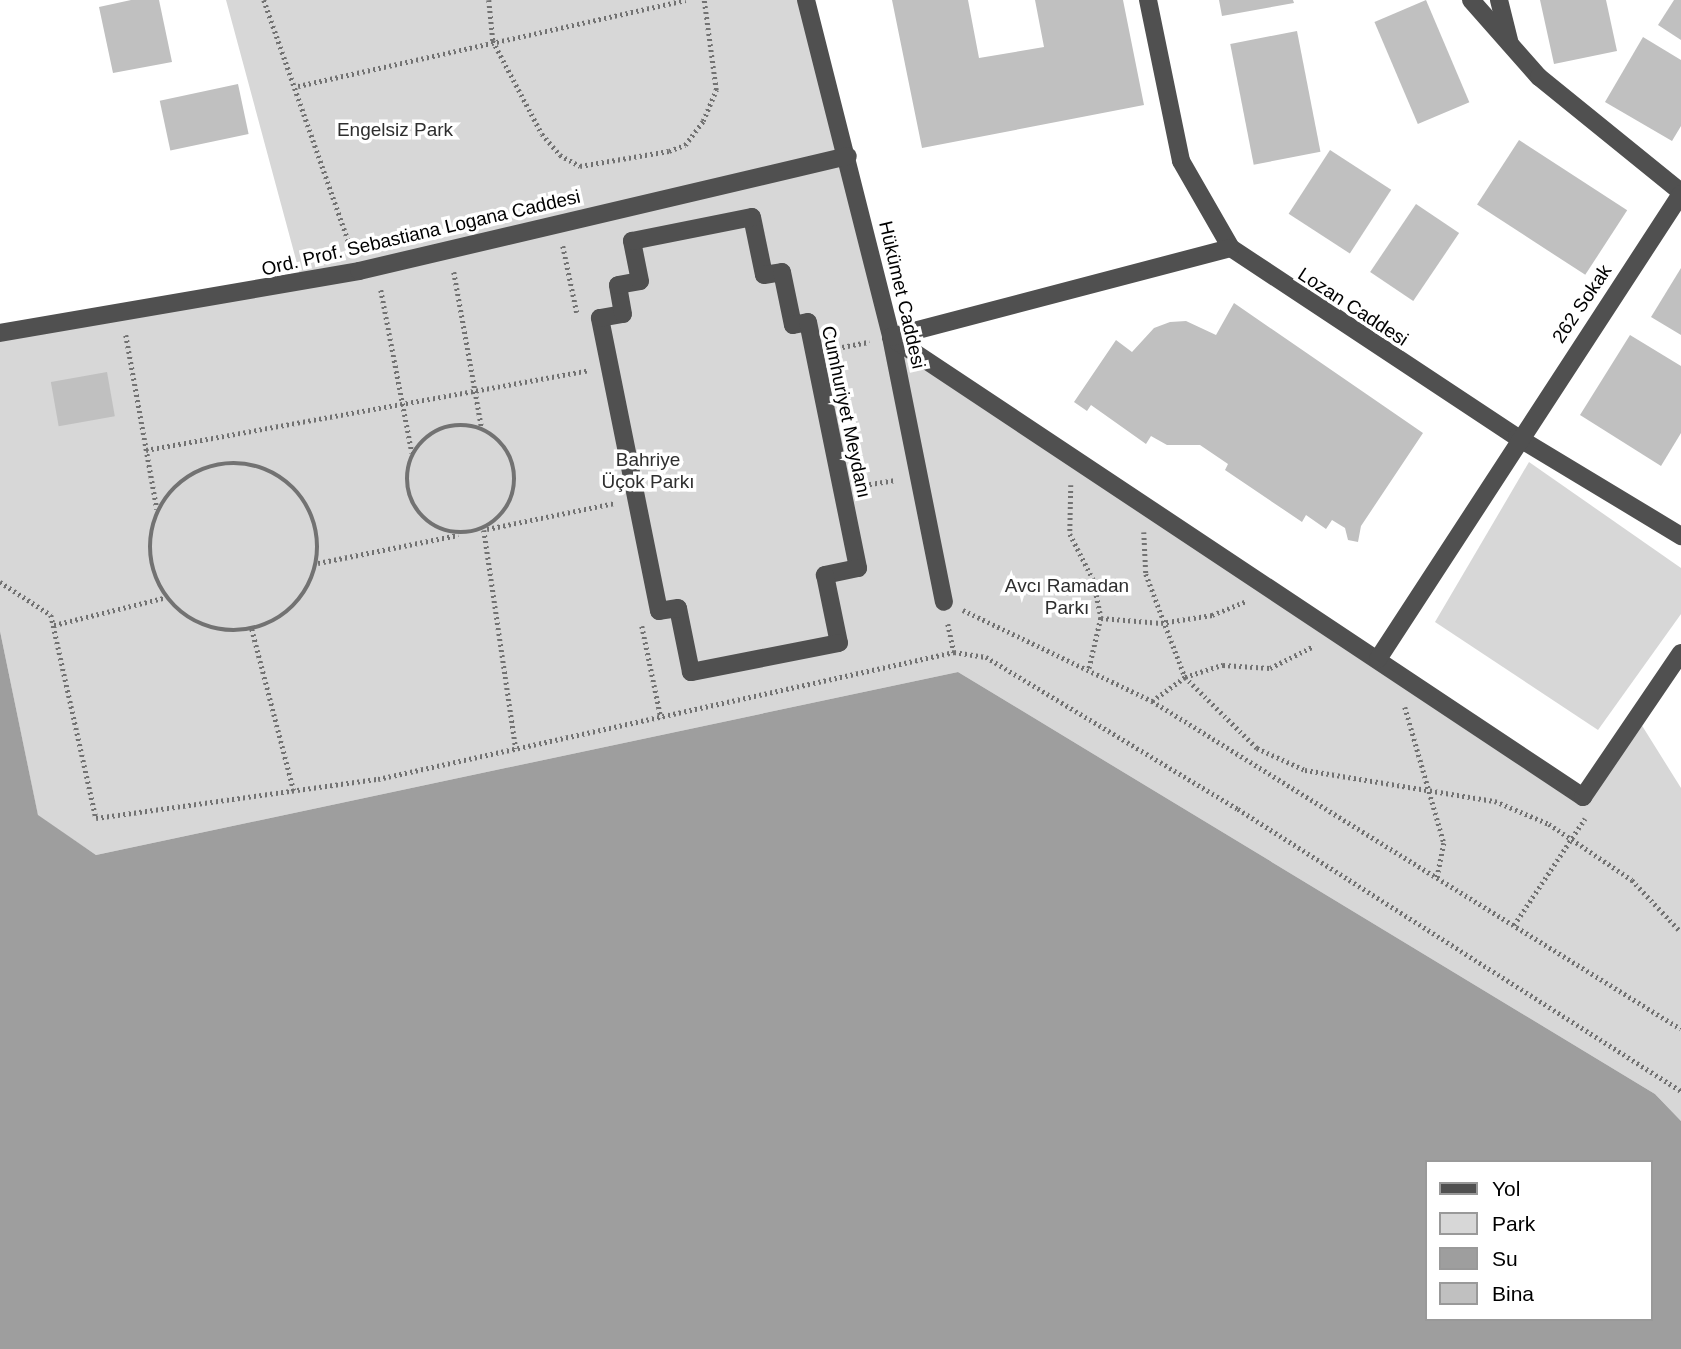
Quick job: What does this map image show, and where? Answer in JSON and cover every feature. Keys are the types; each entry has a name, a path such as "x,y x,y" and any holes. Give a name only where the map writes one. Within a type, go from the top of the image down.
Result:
{"street":[{"name":"Hükümet Caddesi","path":"806,0 848,156 891,337 944,602"},
{"name":"Lozan Caddesi","path":"1148,0 1181,161 1231,248 1517,438 1681,536"},
{"path":"1471,0 1511,47 1681,193"},
{"path":"1499,0 1511,47"},
{"name":"Ord. Prof. Sebastiana Logana Caddesi","path":"0,333 122,316 368,269 848,156"},
{"name":"262 Sokak","path":"1378,659 1517,438 1681,193"},
{"name":"Cumhuriyet Meydanı","path":"752,217 764,275 782,272 793,325 808,322 858,568 825,575 839,643 691,672 678,608 659,611 609,367 600,318 623,314 618,285 640,281 632,241 752,217"},
{"path":"891,337 1231,248"},
{"path":"891,337 1146,503 1583,797 1681,653"}],"path":[{"path":"264,0 368,269 403,404 413,454 407,488 422,518 453,533 470,533 503,515 515,481 503,445 482,430 454,425 437,430 413,454"},
{"path":"489,0 493,41 560,155 580,166 669,150 697,129 716,90 704,0"},
{"path":"298,86 685,0"},
{"path":"450,250 482,430"},
{"path":"122,316 157,510 150,563 167,597 205,627 253,629 288,612 307,590 318,563 310,508 294,486 246,462 194,472 157,510"},
{"path":"814,353 891,337"},
{"path":"146,450 609,367"},
{"path":"1076,457 1070,534 1093,579 1101,618 1089,669"},
{"path":"842,489 919,476"},
{"path":"318,563 616,503"},
{"path":"1146,503 1146,573 1161,623 1185,677 1220,719 1257,748 1340,778 1428,787 1494,801 1572,838 1632,880 1681,932"},
{"path":"484,530 516,749"},
{"path":"0,582 51,615 96,818 294,791 516,749 954,652 986,657 1250,816 1681,1091"},
{"path":"1101,618 1161,623 1212,615 1268,586"},
{"path":"54,625 167,597"},
{"path":"944,602 1152,701 1681,1029"},
{"path":"253,629 294,791"},
{"path":"1152,701 1185,677 1223,665 1270,668 1340,634"},
{"path":"1409,680 1407,719 1444,844 1437,878"},
{"path":"1514,925 1593,806"}],"green space":[{"path":"226,0 806,0 891,337 1582,796 1636,716 1681,788 1681,1121 1655,1094 958,672 96,855 38,816 0,631 0,333 302,282"},
{"path":"1529,462 1681,568 1681,614 1598,730 1435,622"}],"water":[{"path":"0,631 38,815 96,855 958,672 1655,1094 1681,1121 1681,1349 0,1349"}],"building":[{"path":"131,0 159,0 172,62 113,73 99,7"},
{"path":"892,0 968,0 979,58 1044,47 1035,0 1123,0 1144,105 922,148"},
{"path":"1219,0 1293,0 1294,3 1222,16"},
{"path":"1426,0 1469,102 1418,124 1374,22"},
{"path":"1540,0 1606,0 1617,51 1554,64"},
{"path":"1674,0 1681,0 1681,40 1658,25"},
{"path":"1297,31 1320,152 1254,165 1230,44"},
{"path":"1643,37 1681,60 1681,126 1672,141 1605,102"},
{"path":"238,84 249,134 170,151 160,101"},
{"path":"1519,140 1627,210 1585,275 1477,205"},
{"path":"1330,150 1391,190 1350,253 1289,214"},
{"path":"1416,204 1459,233 1413,301 1370,272"},
{"path":"1681,268 1681,335 1651,317"},
{"path":"1234,303 1423,433 1361,526 1358,542 1348,540 1345,528 1332,520 1326,529 1306,515 1302,522 1225,470 1228,464 1200,445 1167,445 1151,436 1146,444 1091,405 1087,411 1074,402 1116,340 1132,352 1154,328 1170,322 1186,321 1216,335"},
{"path":"1630,335 1681,366 1681,433 1661,466 1580,415"},
{"path":"107,372 115,416 59,426 51,382"}],"park label":[{"name":"Engelsiz Park","path":"395,130"},
{"name":"Bahriye Üçok Parkı","path":"648,471"},
{"name":"Avcı Ramadan Parkı","path":"1067,597"}]}
